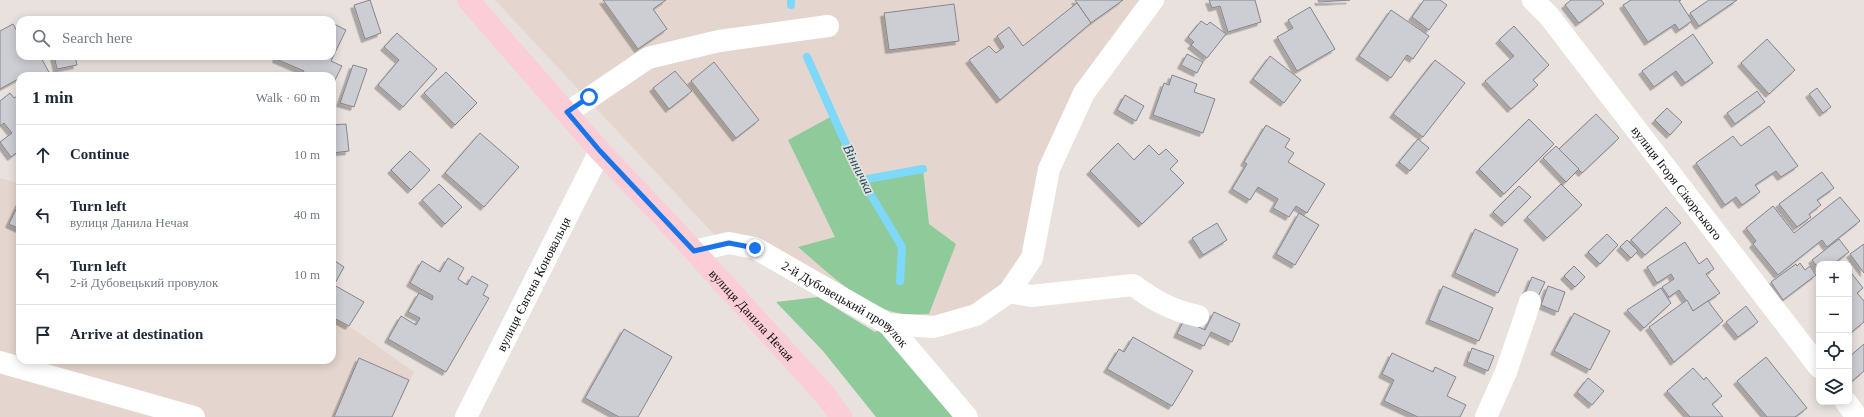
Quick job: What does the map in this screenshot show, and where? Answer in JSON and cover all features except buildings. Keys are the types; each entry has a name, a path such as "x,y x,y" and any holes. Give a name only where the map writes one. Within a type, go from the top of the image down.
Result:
{"main road":[{"name":"вулиця Данила Нечая","path":"468,0 600,151 694,251 826,396 841,417"}],"street":[{"path":"888,324 934,327 976,315 1009,292 1032,258 1049,169 1084,93 1153,0"},
{"name":"вулиця Ігоря Сікорського","path":"1533,0 1550,16 1816,363"},
{"path":"567,112 648,58 719,41 828,26"},
{"name":"вулиця Євгена Коновальця","path":"466,417 600,151"},
{"name":"2-й Дубовецький провулок","path":"694,251 729,243 755,248 888,324 967,417"},
{"path":"1009,292 1031,296 1133,285 1154,301 1178,312 1198,316"},
{"path":"1486,417 1506,372 1530,302"},
{"path":"0,362 194,417"},
{"path":"1848,405 1857,417"}],"shaded area":[{"path":"495,0 1152,0 1084,93 1032,258 976,315 888,324 722,243"},
{"path":"0,178 16,183 16,364 336,364 336,287 364,302 349,326 414,372 392,417 0,417"},
{"path":"336,262 344,267 336,282"}],"green space":[{"path":"834,115 862,180 923,169 929,224 956,244 929,314 904,314 890,311 875,305 847,288 798,247 835,237 788,140"},
{"path":"818,297 875,332 888,324 967,417 876,417 823,351 776,302"}],"waterway":[{"name":"Вінничка","path":"791,0 791,5"},
{"name":"Вінничка","path":"807,57 862,180 902,247 900,281"},
{"path":"862,180 923,169"}],"route":[{"path":"589,97 567,112 600,151 694,251 729,243 736,243 755,248"}]}
